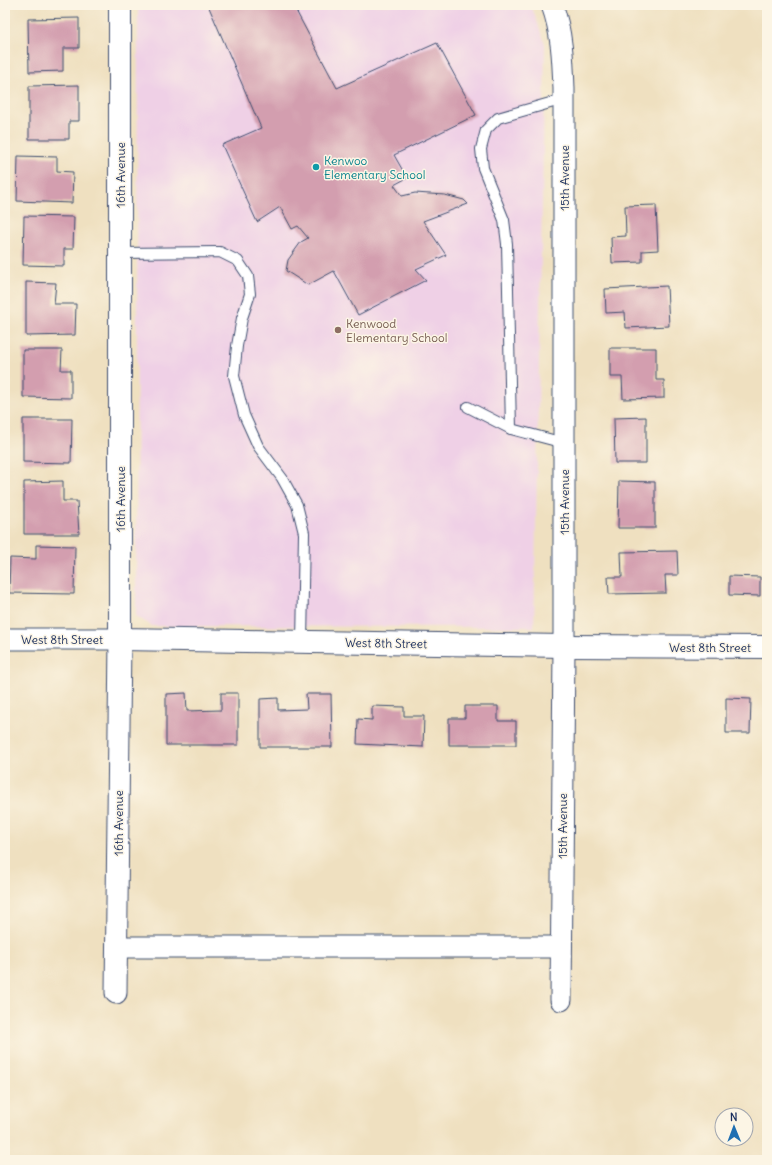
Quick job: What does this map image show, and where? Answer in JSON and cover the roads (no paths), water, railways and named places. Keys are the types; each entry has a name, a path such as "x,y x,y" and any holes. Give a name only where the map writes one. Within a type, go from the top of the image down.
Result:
{"street":[{"name":"16th Avenue","path":"116,993 120,639 120,5"},
{"name":"15th Avenue","path":"552,5 556,16 562,50 564,99 564,646 561,1000"},
{"name":"West 8th Street","path":"5,639 120,639 564,646 767,647"},
{"path":"117,948 561,947"}],"lane":[{"path":"511,429 507,244 504,220 483,168 481,148 486,130 498,118 564,99"},
{"path":"120,253 220,252 238,261 248,276 250,294 242,318 234,376 244,415 258,446 282,478 297,505 304,533 302,642"},
{"path":"468,407 511,429 564,443"}],"place":[{"name":"Kenwoo Elementary School","path":"316,167"},
{"name":"Kenwood Elementary School","path":"338,330"}]}
